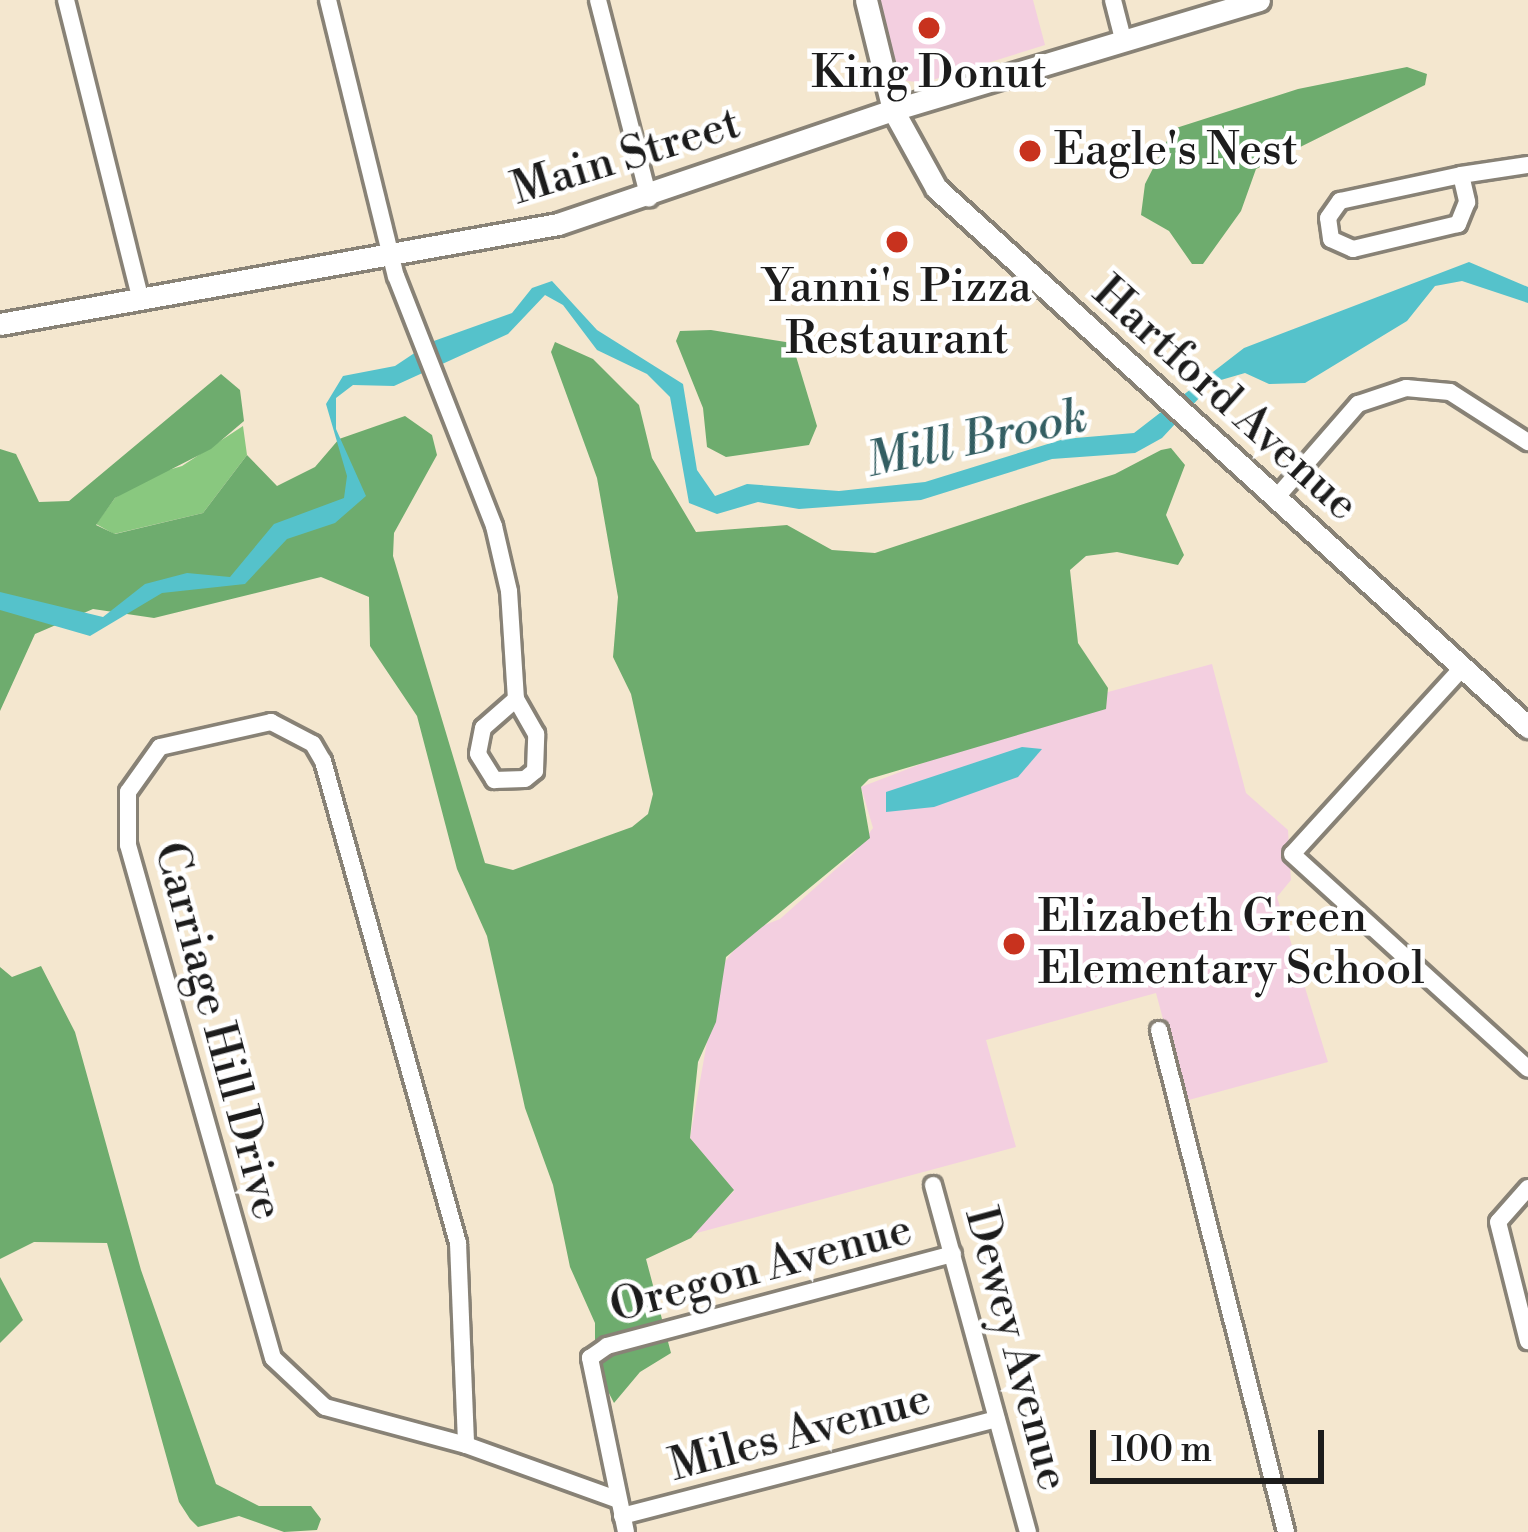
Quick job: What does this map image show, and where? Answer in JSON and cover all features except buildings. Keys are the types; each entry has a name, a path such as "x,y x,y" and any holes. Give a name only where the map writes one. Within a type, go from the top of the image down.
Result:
{"main road":[{"name":"Hartford Avenue","path":"866,0 893,110 936,188 1528,727"},
{"name":"Main Street","path":"0,324 391,254 649,199 893,110 1259,0"}],"street":[{"path":"66,0 141,301"},
{"path":"328,0 391,254 494,526 517,637 517,700 536,734 535,771 525,779 494,780 478,754 483,728 517,700"},
{"path":"598,0 649,199"},
{"path":"1113,0 1123,39"},
{"path":"1461,175 1467,202 1458,224 1353,248 1331,239 1328,218 1340,201 1461,175 1528,165"},
{"path":"1276,498 1358,404 1406,388 1450,392 1528,442"},
{"path":"1463,667 1292,854 1528,1069"},
{"name":"Carriage Hill Drive","path":"466,1445 458,1243 323,761 313,744 271,722 249,721 160,747 128,792 128,844 274,1358 325,1408 466,1445 621,1516"},
{"path":"1159,1030 1286,1532"},
{"name":"Dewey Avenue","path":"934,1185 1028,1532"},
{"path":"1528,1188 1498,1222 1528,1341"},
{"name":"Oregon Avenue","path":"621,1516 590,1358 607,1346 953,1254"},
{"name":"Miles Avenue","path":"621,1516 997,1419"}],"shaded area":[{"path":"878,0 1033,0 1045,45 923,83 901,80"},
{"name":"Elizabeth Green Elementary School","path":"1212,664 1246,793 1288,830 1291,880 1277,897 1328,1062 1185,1101 1156,993 986,1040 1016,1147 693,1234 734,1191 690,1138 720,968 749,931 780,919 854,853 873,828 861,787 1108,692"}],"green space":[{"path":"1407,67 1427,74 1425,85 1256,169 1241,211 1203,264 1192,264 1169,231 1141,215 1145,184 1173,129 1298,89"},
{"path":"711,330 792,343 817,426 809,445 726,457 707,447 703,408 676,341 680,331"},
{"path":"555,342 593,359 639,405 652,458 696,532 787,525 832,550 875,553 1115,474 1161,450 1171,448 1185,465 1166,515 1184,555 1178,565 1117,552 1086,556 1070,570 1078,643 1108,688 1106,709 869,779 861,787 870,838 726,957 716,1022 698,1062 690,1138 734,1190 691,1238 646,1259 671,1353 640,1372 614,1403 595,1366 595,1323 570,1267 553,1185 525,1108 487,936 457,869 417,716 370,646 369,597 321,577 154,618 93,609 35,634 0,711 0,449 16,454 39,502 69,501 221,374 240,390 244,421 211,449 115,498 96,525 115,534 203,513 247,455 277,486 315,467 339,439 405,416 432,435 437,455 394,533 393,556 485,863 513,870 632,827 648,814 653,794 631,694 613,657 618,597 597,478 551,352"},
{"path":"243,426 247,455 203,513 114,534 96,524 115,498 148,476 182,466"},
{"path":"41,966 75,1032 141,1270 216,1484 259,1506 311,1506 321,1519 317,1530 284,1532 239,1516 198,1527 190,1519 179,1502 107,1243 34,1242 0,1259 0,967 12,977"},
{"path":"0,1277 23,1320 0,1343"}],"water":[{"path":"1469,262 1528,287 1528,303 1462,281 1435,286 1407,321 1305,383 1269,384 1245,373 1214,382 1162,438 1135,453 1052,459 921,500 799,509 758,502 717,514 689,503 670,397 647,374 597,350 563,305 545,295 508,334 394,386 353,385 336,398 336,429 366,496 335,523 287,539 245,584 162,593 90,636 0,610 0,592 103,617 145,584 187,573 230,577 274,524 344,498 347,476 326,404 343,376 395,366 431,342 512,313 532,288 552,281 597,330 683,384 697,470 715,496 747,484 839,491 925,482 1064,439 1134,433 1244,348"},
{"path":"1022,747 1042,749 1018,777 934,807 886,812 886,792"}],"place":[{"name":"King Donut","path":"929,28"},
{"name":"Eagle's Nest","path":"1030,151"},
{"name":"Yanni's Pizza Restaurant","path":"897,242"},
{"name":"Elizabeth Green Elementary School","path":"1014,944"}],"water label":[{"name":"Mill Brook","path":"977,440"}]}
